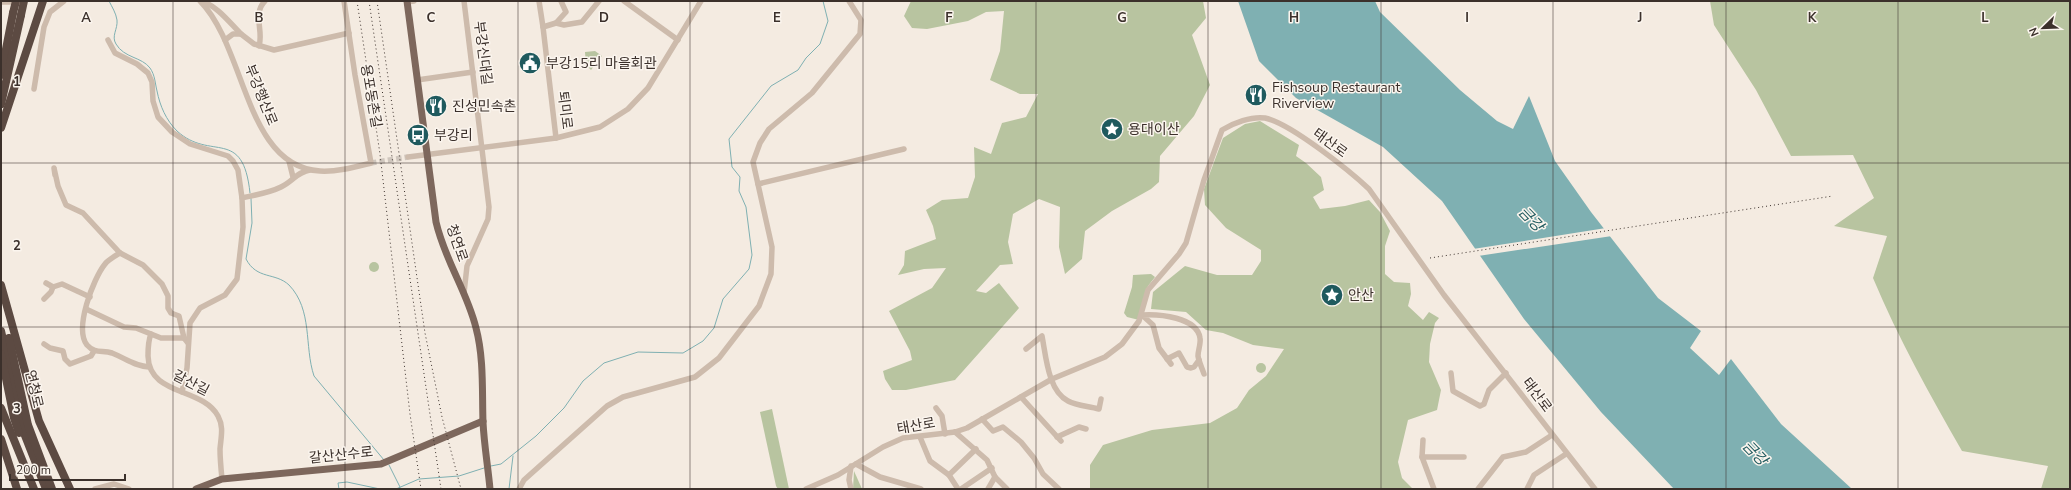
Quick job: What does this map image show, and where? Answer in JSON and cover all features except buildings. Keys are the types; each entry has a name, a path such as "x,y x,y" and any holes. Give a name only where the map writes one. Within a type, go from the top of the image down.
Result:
{"highway":[{"path":"1,104 17,14 16,1"},
{"path":"1,75 17,14 25,1"},
{"path":"1,128 43,1"},
{"path":"38,13 48,1"},
{"path":"1,285 39,421 71,488"},
{"name":"연청로","path":"1,291 10,345 28,425 52,489"},
{"name":"연청로","path":"1,331 24,433 46,489"},
{"name":"연청로","path":"1,354 14,418 41,489"},
{"path":"1,408 34,489"},
{"path":"1,439 17,489"}],"main road":[{"name":"청연로","path":"410,1 417,80 440,242 472,311 479,342 483,423 490,489"},
{"name":"갈산산수로","path":"196,489 222,479 351,468 385,462 483,423"}],"street":[{"path":"1,2 25,1"},
{"path":"34,89 44,26 50,12 64,1"},
{"path":"201,1 208,3 241,34 259,46 274,50 349,33"},
{"name":"부강행산로","path":"201,1 215,21 225,40 262,133 276,152 289,161 311,170 339,170 372,163"},
{"path":"259,46 262,37 259,27 259,14 265,1"},
{"name":"용포동촌길","path":"344,1 355,75 372,163"},
{"name":"부강신대길","path":"464,1 489,207 488,219 467,266 464,295"},
{"path":"539,1 544,27 556,23 566,12 560,1"},
{"path":"556,23 564,25 582,22 599,1"},
{"path":"624,1 678,40"},
{"path":"408,157 482,146 556,138 600,127 628,109 648,88 701,1"},
{"path":"520,489 524,480 607,406 623,397 695,377 719,358 759,306 771,274 772,248 753,162 760,143 769,129 812,93 860,34 861,20 849,1"},
{"name":"퇴미로","path":"544,27 556,138"},
{"path":"225,40 233,34 241,34"},
{"path":"108,40 115,53 137,64 148,73 152,82 152,101 158,117 172,132 190,144 228,156 238,170 243,197 243,226 237,279 225,295 208,302 195,313 190,323 186,341 187,368 182,392"},
{"path":"417,80 473,72"},
{"name":"태산로","path":"806,489 838,475 903,438 955,432 982,419 1052,380 1112,353 1133,330 1142,314 1148,290 1186,243 1204,180 1222,130 1229,126 1248,120 1265,118 1276,122 1325,154 1356,177 1369,189 1427,273 1494,362 1506,373 1594,489"},
{"path":"758,184 904,149"},
{"path":"289,161 294,177"},
{"path":"55,175 54,168 58,186 66,205 83,213 120,253 143,265 162,284 168,296 168,308 172,313 178,316 186,341"},
{"path":"243,197 278,189 289,183 294,177 303,171 311,170"},
{"path":"120,253 105,264 90,297 83,319 83,336 89,347 94,351 110,352 128,362 150,367 148,348 151,334"},
{"path":"46,283 53,287"},
{"path":"44,299 51,292 53,287 62,284 90,297"},
{"path":"86,309 124,327 136,328 162,338 186,341"},
{"path":"1142,314 1152,314 1189,322 1196,327 1200,337 1199,360 1204,374"},
{"path":"1142,314 1153,325 1159,348 1169,362 1179,353 1187,367 1194,367 1199,360"},
{"path":"1026,349 1042,336 1052,380 1060,397 1069,402 1099,409 1102,399"},
{"path":"44,344 50,348 63,351 65,359 70,364 91,356 94,351"},
{"name":"갈산길","path":"150,367 150,370 158,380 204,402 218,415 222,428 220,449 222,479"},
{"path":"1451,373 1453,391 1480,406 1484,404 1489,390 1506,373"},
{"path":"1021,396 1051,428 1059,439 1079,426 1086,429"},
{"path":"936,408 942,416 945,434"},
{"path":"982,419 993,431 1003,427 1021,442 1034,458 1043,474 1059,489"},
{"path":"955,432 976,449 992,468 996,477 1007,489"},
{"path":"1478,489 1503,457 1526,452 1552,435"},
{"path":"920,436 930,461 949,475 960,489 992,468"},
{"path":"1423,440 1422,457 1434,489"},
{"path":"949,475 976,449"},
{"path":"1526,489 1534,475 1566,454"},
{"path":"1422,457 1464,457"},
{"path":"851,489 849,480 854,465 880,477 920,489"},
{"path":"988,489 996,477"},
{"path":"94,489 114,484 129,489"}],"green space":[{"path":"911,1 1203,1 1206,18 1192,35 1210,85 1194,116 1160,156 1159,182 1151,189 1112,211 1085,231 1082,259 1065,274 1059,247 1060,207 1039,199 1013,214 1008,242 1013,264 1000,265 976,291 986,293 999,283 1019,308 955,380 906,390 892,390 885,379 883,371 912,360 910,351 889,311 932,288 946,268 924,269 898,275 904,265 905,251 936,239 933,226 926,210 942,200 968,198 975,177 974,147 991,154 1002,123 1026,117 1038,94 1020,94 990,80 1000,51 1004,11 986,12 968,21 927,29 912,28 904,16"},
{"path":"1710,1 2070,1 2070,489 2041,489 2048,466 1962,451 1926,387 1873,278 1887,236 1834,226 1874,198 1853,155 1791,156 1756,90 1714,25"},
{"path":"595,51 602,56 591,70 586,65 585,52"},
{"path":"1260,121 1299,145 1296,156 1321,177 1324,190 1313,197 1320,209 1345,206 1369,200 1380,212 1390,231 1385,246 1385,274 1394,282 1410,283 1411,294 1408,306 1423,320 1429,312 1439,318 1435,323 1430,344 1429,362 1441,390 1437,410 1408,420 1398,462 1402,478 1413,489 1090,489 1090,465 1103,445 1152,430 1210,423 1237,408 1249,390 1266,376 1284,349 1253,345 1223,333 1206,330 1186,312 1151,309 1153,292 1185,266 1217,275 1252,275 1261,261 1261,250 1226,228 1205,205 1204,189 1223,138 1245,124"},
{"path":"374,262 379,267 374,272 369,267"},
{"path":"1151,274 1155,277 1148,286 1139,320 1127,317 1124,313 1132,287 1133,275"},
{"path":"1259,363 1263,363 1265,364 1265,372 1259,373 1256,370 1256,366"},
{"path":"772,409 789,489 778,489 776,486 760,412"},
{"path":"854,471 862,489 853,489"}],"water":[{"name":"금강","path":"1238,1 1375,1 1380,12 1460,90 1497,121 1513,129 1529,96 1555,161 1591,212 1658,298 1701,331 1690,348 1719,375 1731,359 1781,424 1852,489 1674,489 1601,412 1524,319 1442,201 1383,147 1296,98 1259,61"}],"pier":[{"path":"1606,228 1612,236 1478,256 1473,249"}],"waterway":[{"path":"109,1 115,12 117,20 114,35 116,44 119,49 147,64 150,68 154,76 158,97 170,122 177,131 190,140 224,148 233,152 240,159 246,172 250,193"},
{"path":"491,466 501,464 536,436 564,408 583,381 604,363 638,352 683,353 703,341 714,328 723,299 749,269 752,255 746,207 739,191 740,177 732,167 729,139 771,86 798,70 806,58 820,44 828,21 823,1"},
{"path":"251,198 252,223 246,259 250,266 255,270 284,281 297,295 305,317 309,353 314,376 384,460"},
{"path":"509,489 513,456"},
{"path":"389,465 400,487"},
{"path":"396,489 419,479 459,476 484,468"},
{"path":"339,489 338,483 347,482 380,489"}],"tunnel":[{"path":"371,163 408,157"}],"railway":[{"path":"357,1 380,154 410,414 421,489"},
{"path":"369,1 441,489"},
{"path":"377,1 425,333 442,417 461,489"},
{"path":"1430,258 1833,196"}],"place":[{"name":"부강15리 마을회관","path":"530,63"},
{"name":"Fishsoup Restaurant Riverview","path":"1256,95"},
{"name":"진성민속촌","path":"436,106"},
{"name":"용대이산","path":"1112,129"},
{"name":"부강리","path":"418,135"},
{"name":"안산","path":"1332,295"}]}
